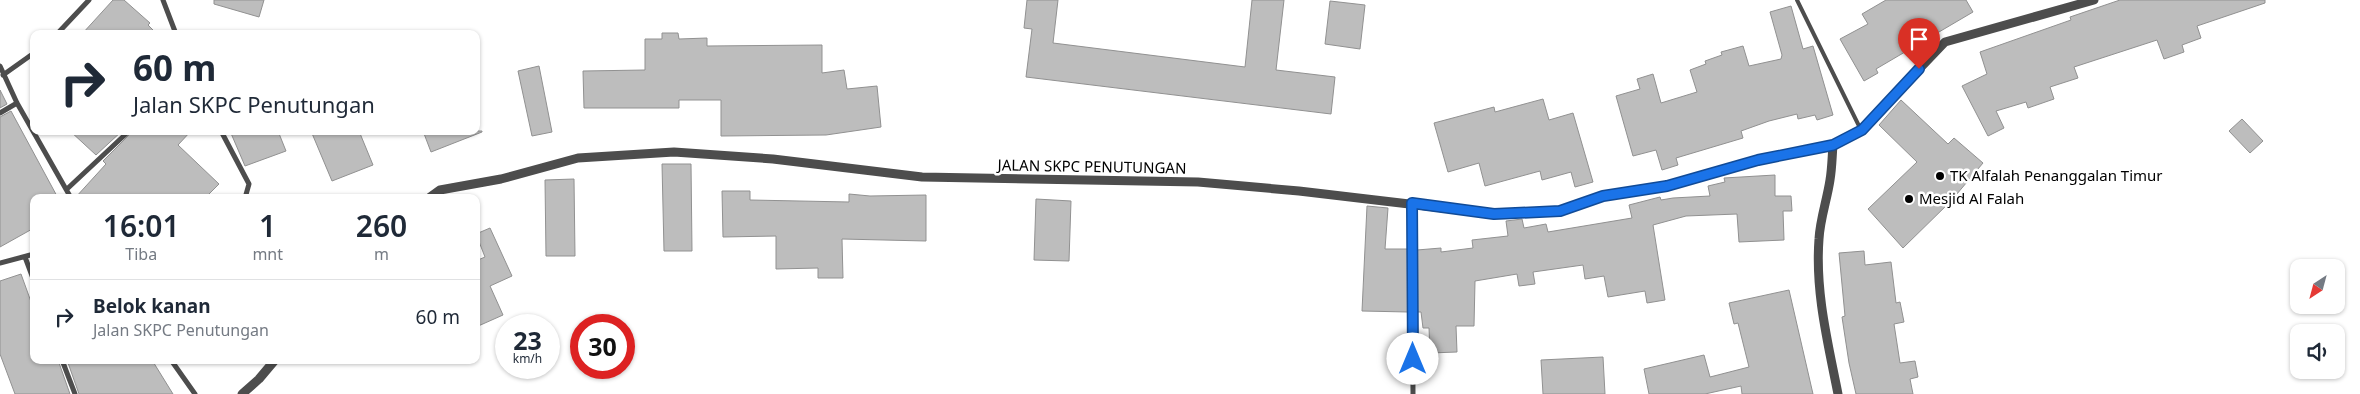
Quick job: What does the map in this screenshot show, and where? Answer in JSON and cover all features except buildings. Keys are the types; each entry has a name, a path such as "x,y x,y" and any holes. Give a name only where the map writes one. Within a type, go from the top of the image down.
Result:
{"street":[{"path":"61,30 89,0"},
{"path":"163,0 174,30"},
{"name":"JALAN SKPC PENUTUNGAN","path":"434,194 440,190 501,179 578,158 674,152 773,159 922,177 1198,182 1299,190 1494,214 1560,211 1603,196 1667,186 1758,160 1833,145 1862,130 1945,42 2093,0"},
{"path":"3,75 30,56"},
{"path":"0,66 17,103 30,125"},
{"path":"0,113 17,103"},
{"path":"36,135 69,194"},
{"path":"67,189 125,135"},
{"path":"223,135 249,184 246,194"},
{"path":"1833,145 1830,180 1823,209 1819,240 1818,279 1824,326 1838,394"},
{"path":"1412,203 1413,394"},
{"path":"0,263 30,255"},
{"path":"25,257 30,270"},
{"path":"64,364 75,394"},
{"path":"174,364 195,394"},
{"path":"242,394 259,379 272,364"}],"lane":[{"path":"1797,0 1862,130"}],"place":[{"name":"TK Alfalah Penanggalan Timur","path":"1940,176"},
{"name":"Mesjid Al Falah","path":"1909,199"}],"route":[{"path":"1413,359 1412,203 1494,214 1560,211 1603,196 1667,186 1758,160 1833,145 1848,139 1862,130 1919,69"}]}
